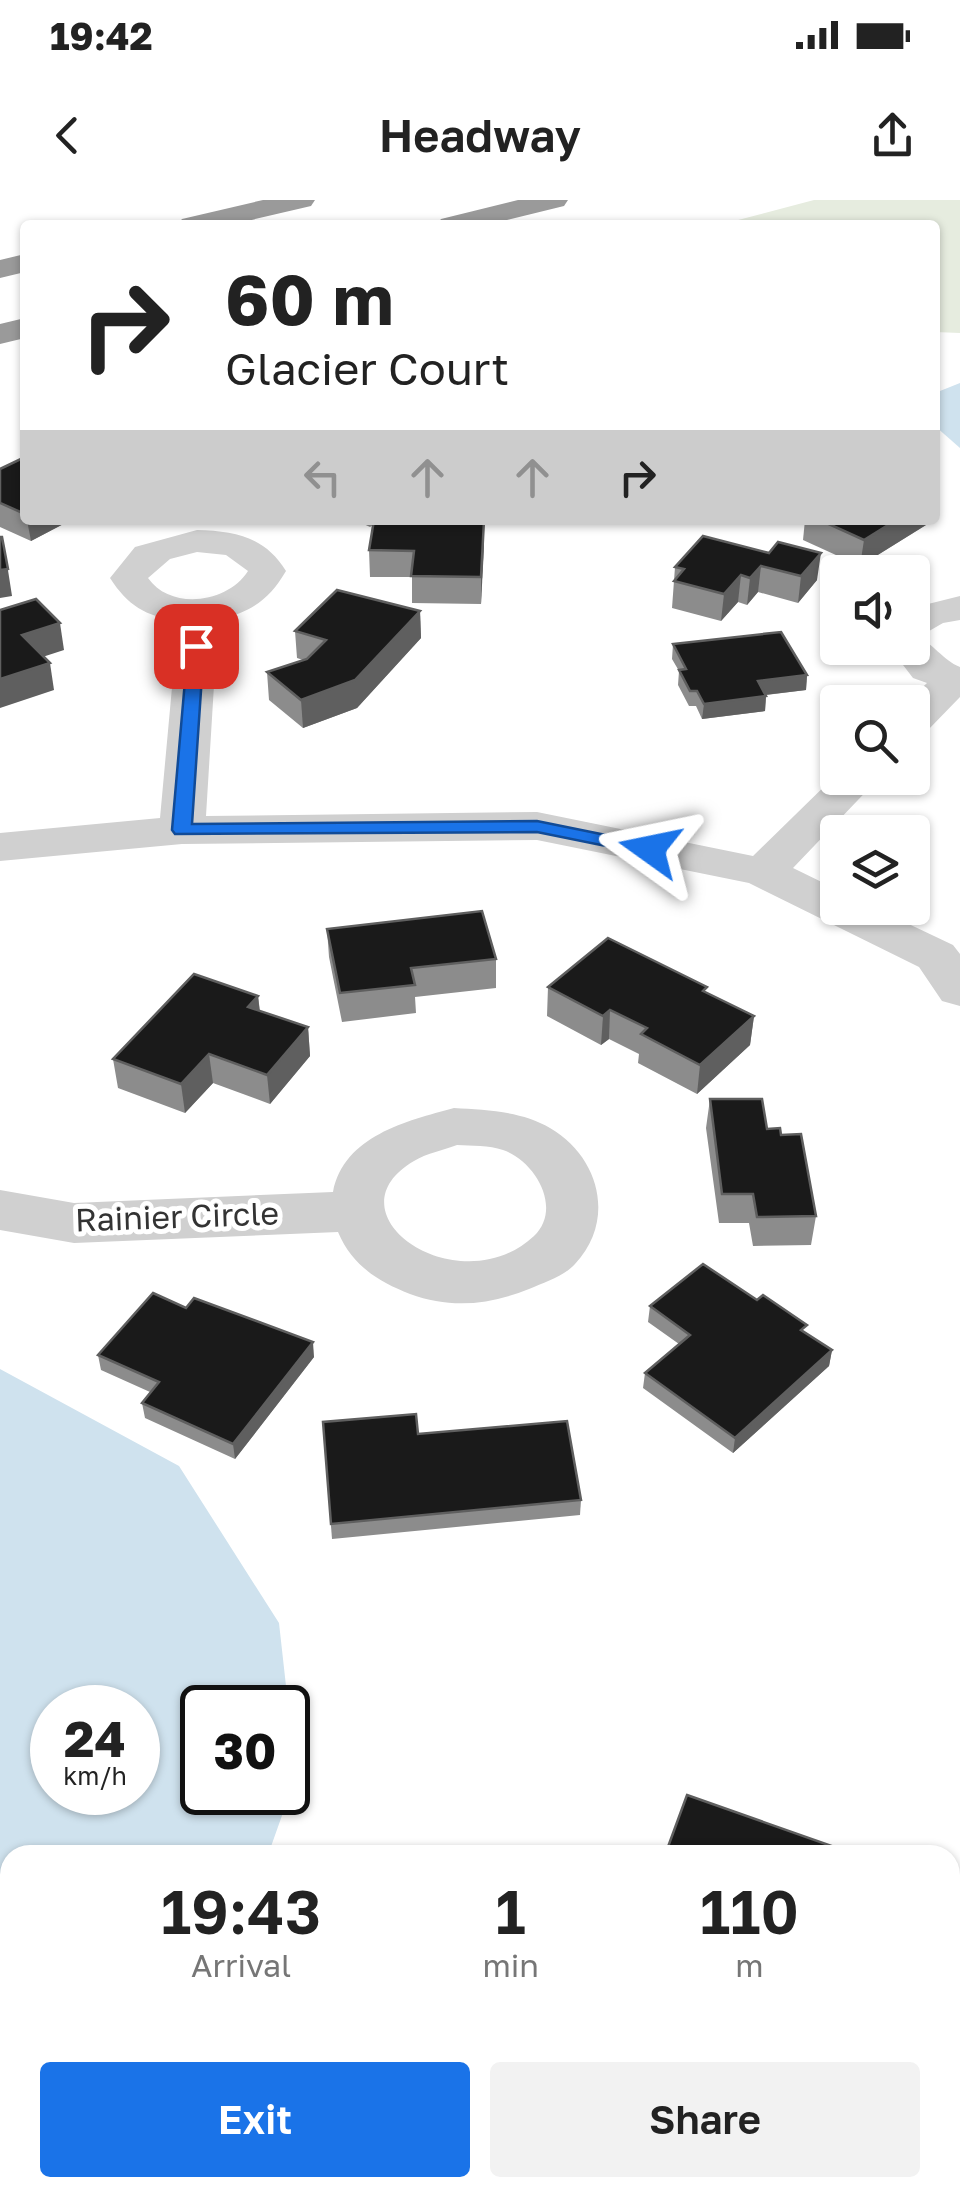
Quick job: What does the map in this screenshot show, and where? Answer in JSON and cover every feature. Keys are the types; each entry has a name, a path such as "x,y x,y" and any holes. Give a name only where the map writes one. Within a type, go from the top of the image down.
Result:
{"highway":[{"path":"214,220 301,200"},
{"path":"471,220 554,200"}],"street":[{"path":"930,614 960,608"},
{"path":"182,830 199,610"},
{"path":"924,665 957,681 930,706"},
{"path":"763,872 840,795"},
{"path":"0,847 182,830 537,826 763,872 936,956 960,990"},
{"name":"Rainier Circle","path":"0,1210 74,1223 355,1212"}],"shaded area":[{"path":"814,200 960,200 960,333 940,332 940,220 738,220"}],"water":[{"path":"960,383 960,448 940,430 940,391"},
{"path":"0,1369 179,1466 279,1623 286,1685 180,1685 180,1815 282,1815 272,1845 0,1845"}],"building":[{"path":"20,459 20,512 0,503 0,469"},
{"path":"373,525 484,525 481,577 411,576 414,551 369,550"},
{"path":"831,525 888,525 864,540"},
{"path":"703,536 769,553 778,542 821,553 801,576 761,566 750,578 741,575 724,594 674,581 684,569 675,567"},
{"path":"0,537 8,569 0,570"},
{"path":"337,590 420,611 355,680 301,700 267,672 307,659 326,640 295,631"},
{"path":"36,599 60,623 22,635 50,663 0,679 0,610"},
{"path":"781,632 807,675 758,681 766,696 704,704 697,691 690,691 679,670 686,669 673,644"},
{"path":"482,911 496,959 411,968 415,985 340,993 327,929"},
{"path":"608,938 707,987 703,991 754,1016 700,1065 641,1034 647,1028 610,1010 603,1016 548,987"},
{"path":"194,974 258,996 248,1007 308,1027 267,1075 209,1054 181,1084 113,1059"},
{"path":"710,1099 762,1099 767,1129 780,1128 781,1135 801,1134 816,1216 757,1217 753,1194 722,1194"},
{"path":"703,1264 757,1300 763,1295 807,1325 801,1330 832,1350 735,1438 645,1373 690,1335 650,1306"},
{"path":"153,1293 186,1308 194,1298 313,1342 233,1444 142,1403 159,1382 98,1355"},
{"path":"416,1414 418,1434 567,1421 581,1500 331,1524 323,1422"},
{"path":"687,1795 829,1845 669,1845"}],"route":[{"path":"196,646 182,830 537,826 650,849"}]}
